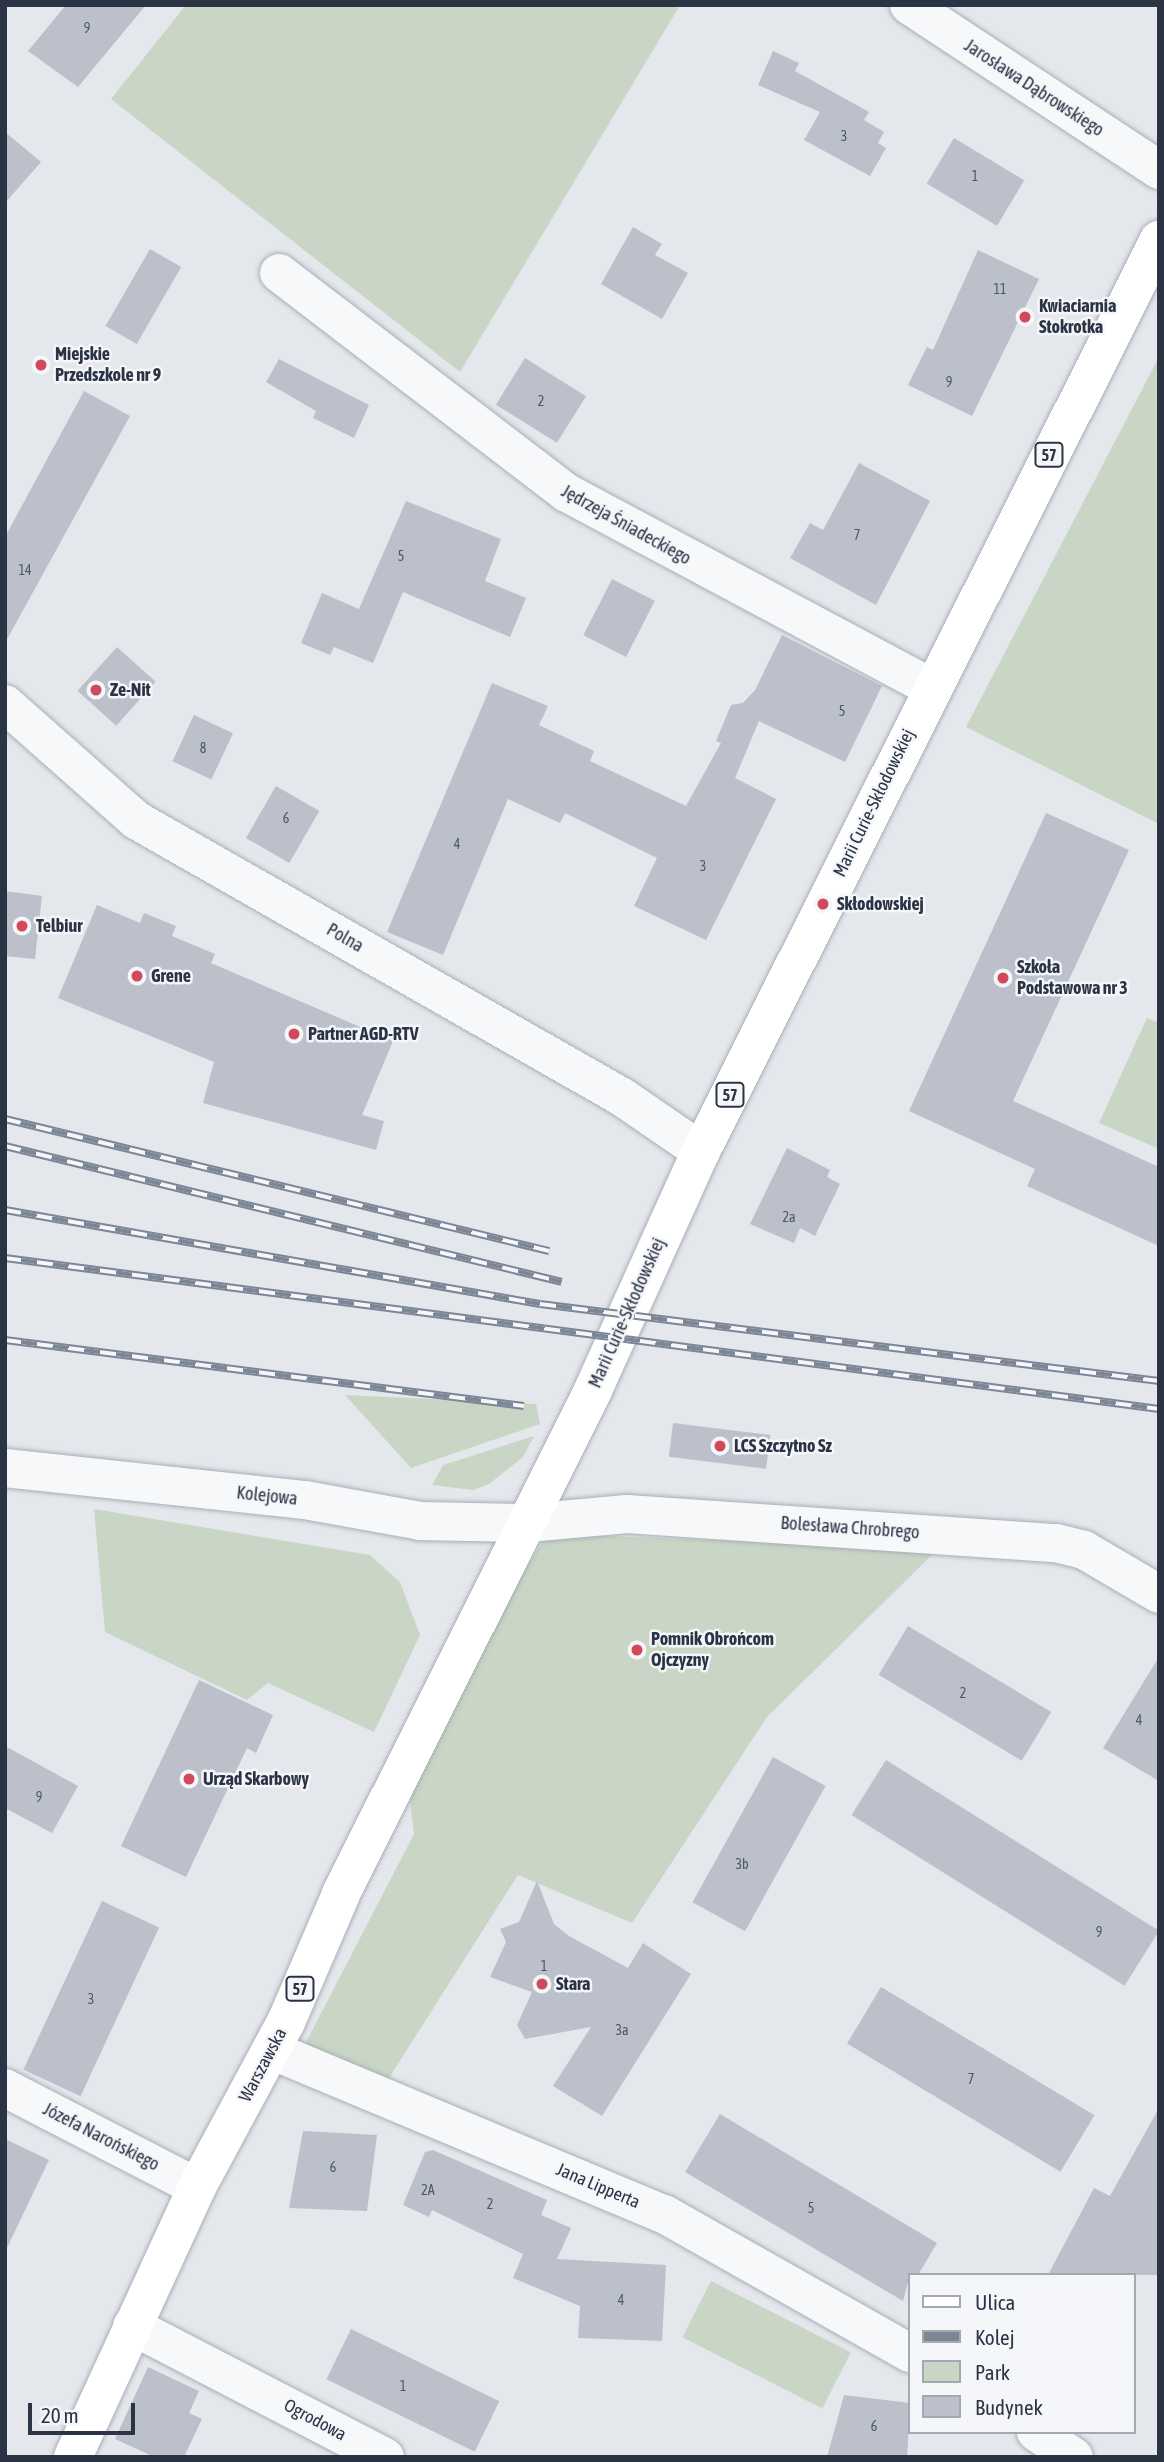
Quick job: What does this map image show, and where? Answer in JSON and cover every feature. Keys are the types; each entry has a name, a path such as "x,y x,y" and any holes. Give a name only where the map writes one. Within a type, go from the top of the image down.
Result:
{"main road":[{"name":"Marii Curie-Skłodowskiej","path":"528,1523 701,1151 931,687 1159,240"},
{"name":"Warszawska","path":"73,2457 197,2187 271,2050 341,1894 528,1523"}],"street":[{"name":"Jarosława Dąbrowskiego","path":"909,5 1159,170"},
{"name":"Jędrzeja Śniadeckiego","path":"279,273 576,499 931,687"},
{"name":"Polna","path":"5,704 136,820 622,1097 701,1151"},
{"name":"Kolejowa","path":"5,1468 305,1500 420,1521 528,1523"},
{"name":"Bolesława Chrobrego","path":"528,1523 627,1514 1056,1543 1084,1550 1159,1594"},
{"name":"Jana Lipperta","path":"271,2050 664,2214 908,2352"},
{"name":"Józefa Narońskiego","path":"5,2088 197,2187"},
{"name":"Ogrodowa","path":"132,2326 385,2457"},
{"path":"1038,2434 1074,2457"}],"green space":[{"path":"186,5 680,5 460,372 111,99"},
{"path":"1159,357 1159,824 966,727"},
{"path":"1147,1018 1159,1023 1159,1149 1099,1123"},
{"path":"345,1395 536,1404 540,1424 411,1468"},
{"path":"534,1436 523,1457 489,1484 473,1490 432,1485 443,1465"},
{"path":"94,1509 370,1555 400,1582 420,1635 374,1732 268,1683 247,1700 105,1632"},
{"path":"547,1534 939,1548 767,1717 632,1923 518,1875 382,2089 303,2048 414,1834 406,1765"},
{"path":"711,2281 851,2352 822,2408 682,2337"}],"building":[{"path":"66,5 146,5 78,87 28,51"},
{"path":"773,51 799,63 795,71 869,112 864,120 884,132 878,143 886,148 870,176 804,140 820,112 758,85"},
{"path":"5,132 41,162 5,203"},
{"path":"954,138 1024,180 997,226 927,183"},
{"path":"633,227 662,244 655,255 688,273 662,319 601,284"},
{"path":"150,249 181,267 137,344 106,326"},
{"path":"978,250 1039,279 972,416 908,385 927,347 933,350"},
{"path":"525,358 586,396 557,443 496,405"},
{"path":"279,359 369,405 354,438 313,418 316,411 266,382"},
{"path":"84,391 130,416 5,643 5,537"},
{"path":"859,463 930,501 876,605 790,558 810,523 823,530"},
{"path":"406,501 501,539 485,581 526,598 510,637 403,592 373,663 334,647 330,655 301,643 322,593 359,609"},
{"path":"612,579 655,601 626,657 583,635"},
{"path":"782,635 882,686 845,762 759,721 735,778 776,799 706,940 634,906 657,858 565,813 560,823 508,799 443,955 387,932 492,683 548,706 539,725 594,751 590,761 686,806 721,743 716,741 731,705 743,703 755,690"},
{"path":"117,647 156,682 116,726 78,691"},
{"path":"194,715 233,733 211,779 172,761"},
{"path":"276,786 319,811 289,863 246,838"},
{"path":"1046,813 1129,850 1013,1101 1159,1167 1159,1246 1027,1186 1035,1169 909,1111"},
{"name":"Telbiur","path":"5,891 42,896 35,959 5,956"},
{"path":"97,905 140,923 144,913 176,926 172,936 215,954 211,963 393,1041 362,1115 384,1121 376,1150 203,1103 214,1062 58,998"},
{"path":"787,1148 830,1170 827,1177 840,1184 815,1236 800,1228 794,1243 750,1224"},
{"name":"LCS Szczytno Sz","path":"673,1423 770,1435 766,1469 669,1457"},
{"path":"908,1626 1051,1712 1022,1761 879,1675"},
{"path":"1159,1657 1159,1781 1103,1748"},
{"name":"Urząd Skarbowy","path":"199,1680 273,1715 256,1753 247,1748 186,1877 121,1846"},
{"path":"5,1746 78,1786 52,1833 5,1808"},
{"path":"773,1757 825,1786 745,1931 693,1902"},
{"path":"886,1760 1159,1931 1125,1986 852,1815"},
{"path":"537,1881 554,1924 569,1936 628,1968 643,1943 691,1974 602,2116 553,2086 591,2027 525,2039 517,2025 532,1992 490,1977 506,1942 500,1929 519,1922"},
{"path":"102,1901 159,1928 80,2096 23,2070"},
{"path":"881,1987 1094,2115 1060,2172 847,2044"},
{"path":"1159,2108 1159,2275 1049,2273 1094,2188 1110,2196"},
{"path":"720,2114 937,2243 919,2273 908,2273 903,2301 685,2172"},
{"path":"303,2131 377,2135 367,2211 289,2208"},
{"path":"5,2139 49,2160 5,2252"},
{"path":"433,2150 547,2200 541,2215 571,2228 557,2259 666,2265 662,2341 578,2338 580,2306 513,2278 523,2254 432,2210 429,2217 403,2205 425,2152"},
{"path":"351,2329 499,2401 475,2452 326,2379"},
{"path":"148,2367 199,2391 189,2413 202,2419 184,2457 154,2457 115,2439"},
{"path":"844,2395 908,2403 907,2457 827,2457"}],"railway":[{"path":"5,1119 549,1251"},
{"path":"5,1146 562,1282"},
{"path":"5,1210 540,1304 1159,1381"},
{"path":"5,1258 1159,1409"},
{"path":"5,1340 524,1406"}],"place":[{"name":"Kwiaciarnia Stokrotka","path":"1025,317"},
{"name":"Miejskie Przedszkole nr 9","path":"41,365"},
{"name":"Ze-Nit","path":"96,690"},
{"name":"Skłodowskiej","path":"823,904"},
{"name":"Telbiur","path":"22,926"},
{"name":"Grene","path":"137,976"},
{"name":"Szkoła Podstawowa nr 3","path":"1003,978"},
{"name":"Partner AGD-RTV","path":"294,1034"},
{"name":"LCS Szczytno Sz","path":"720,1446"},
{"name":"Pomnik Obrońcom Ojczyzny","path":"637,1650"},
{"name":"Urząd Skarbowy","path":"189,1779"},
{"name":"Stara","path":"542,1984"}]}
